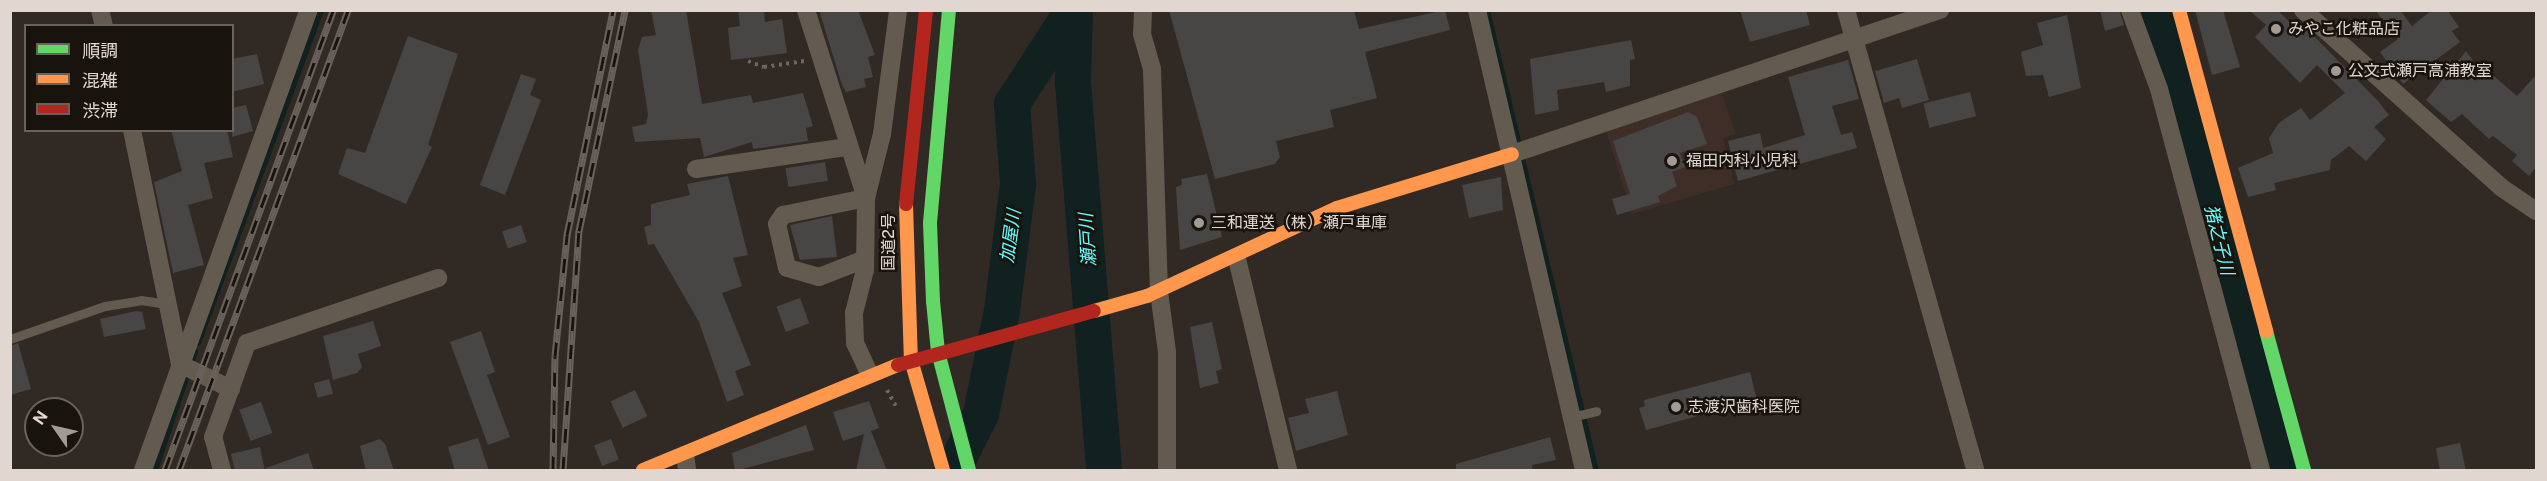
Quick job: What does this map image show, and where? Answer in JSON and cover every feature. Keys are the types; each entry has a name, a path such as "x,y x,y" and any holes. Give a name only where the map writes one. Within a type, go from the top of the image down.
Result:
{"main road":[{"name":"国道2号","path":"926,10 910,138 904,245 911,360 943,471"},
{"path":"949,10 930,224 938,351 969,471"},
{"path":"2180,10 2304,471"},
{"path":"643,471 686,463 869,373 976,340 1153,294 1237,259 1337,208 1519,151"}],"street":[{"path":"143,471 187,370 309,10"},
{"path":"806,10 847,147 866,198"},
{"path":"869,373 855,343 854,313 865,258 866,198 882,134 898,10"},
{"path":"1143,10 1142,34 1152,70 1153,294 1167,352 1167,471"},
{"path":"1477,10 1519,151 1575,416 1584,471"},
{"path":"1846,10 1974,471"},
{"path":"1519,151 1940,10"},
{"path":"2130,10 2159,89 2261,471"},
{"path":"2304,11 2494,181 2536,210"},
{"path":"132,132 153,216 165,304 187,370 231,389"},
{"path":"882,134 910,138"},
{"path":"696,169 847,147"},
{"path":"865,258 819,277 787,268 777,224 783,215 866,198"},
{"path":"1237,259 1288,471"},
{"path":"222,471 213,437 248,343 438,278"}],"lane":[{"path":"10,339 105,306 141,300 165,304"},
{"path":"1575,416 1596,411"}],"path":[{"path":"748,61 764,67 821,59"}],"shaded area":[{"name":"福田内科小児科","path":"1721,92 1736,134 1723,138 1734,184 1632,214 1606,131"}],"building":[{"path":"651,10 686,10 702,104 751,95 753,103 803,93 813,126 806,128 808,141 753,149 752,142 704,157 700,138 635,142 632,127 646,124 648,114 638,50 642,37 656,35"},
{"path":"738,10 764,10 765,22 782,19 787,53 731,60 728,28 740,26"},
{"path":"819,10 858,10 875,55 868,57 873,77 864,79 866,87 846,92"},
{"path":"1169,10 1354,10 1359,29 1445,10 1450,30 1365,52 1377,98 1330,110 1334,127 1276,141 1280,157 1275,164 1215,179"},
{"path":"1740,10 1806,10 1810,25 1750,42"},
{"path":"2100,10 2119,10 2124,25 2105,31"},
{"path":"2195,10 2223,10 2240,67 2212,75"},
{"path":"2249,10 2277,10 2293,25 2300,22 2389,115 2374,127 2386,139 2366,161 2349,146 2331,160 2330,170 2274,183 2276,190 2248,197 2238,168 2273,153 2269,138 2279,123 2301,108 2310,120 2345,93 2317,65 2300,83 2255,37 2266,25"},
{"path":"2375,10 2400,10 2412,26 2432,10 2447,10 2459,27 2452,31 2460,42 2403,84 2380,52 2398,39"},
{"path":"2067,15 2081,88 2049,97 2043,75 2026,76 2021,52 2043,45 2037,23"},
{"path":"408,36 458,54 428,145 432,147 406,204 338,174 347,148 365,153"},
{"path":"1631,40 1635,59 1630,60 1630,86 1606,92 1604,82 1557,90 1559,110 1535,115 1530,59"},
{"path":"2466,51 2483,74 2487,70 2517,96 2536,75 2536,167 2529,176 2512,161 2517,155 2493,136 2489,139 2462,114 2451,122 2426,100"},
{"path":"257,54 264,84 234,92 234,59"},
{"path":"1917,59 1929,100 1902,108 1899,98 1884,103 1875,71"},
{"path":"1848,60 1859,99 1832,106 1841,135 1852,132 1857,148 1738,181 1728,141 1760,133 1763,148 1805,135 1788,77"},
{"path":"521,74 536,79 530,95 541,100 505,195 480,185"},
{"path":"1970,92 1976,116 1929,128 1923,104"},
{"path":"246,105 253,131 232,137 234,108"},
{"path":"1688,112 1697,117 1707,144 1680,153 1685,167 1672,172 1677,186 1658,196 1660,202 1617,215 1612,199 1630,194 1613,141"},
{"path":"172,132 227,132 233,157 204,163 213,198 188,205 204,265 173,273 154,182 182,171"},
{"path":"825,162 828,181 788,187 785,168"},
{"name":"三和運送（株）瀬戸車庫","path":"1207,174 1222,237 1180,250 1176,187 1182,185 1181,179"},
{"path":"728,176 748,255 733,258 742,286 722,293 751,365 735,371 744,395 727,402 699,322 654,244 648,245 644,227 651,225 651,204 690,195 687,184"},
{"path":"1501,177 1503,210 1469,218 1462,185"},
{"path":"832,216 837,257 800,260 790,225"},
{"path":"521,225 527,242 508,249 502,232"},
{"path":"800,298 809,323 786,332 777,307"},
{"path":"136,311 142,312 146,329 104,337 100,319"},
{"path":"373,321 381,346 358,354 362,367 357,373 333,380 323,336"},
{"path":"1212,322 1222,369 1216,371 1219,383 1200,388 1190,327"},
{"path":"481,331 495,372 487,375 510,437 488,445 450,342"},
{"path":"18,343 31,389 10,395 10,346"},
{"path":"1750,372 1757,400 1646,430 1639,408 1645,406 1644,400"},
{"path":"329,379 333,393 318,398 314,383"},
{"path":"635,390 647,416 623,428 611,401"},
{"path":"1337,391 1348,435 1296,451 1288,418 1309,413 1305,399"},
{"path":"869,401 879,428 871,431 887,471 856,471 864,434 843,441 833,412"},
{"path":"261,402 272,433 251,441 239,410"},
{"path":"806,425 814,450 735,471 732,453"},
{"path":"1550,437 1556,460 1532,465 1533,471 1456,471 1456,464"},
{"path":"478,438 489,471 455,471 448,447"},
{"path":"380,439 385,444 394,471 366,471 360,446"},
{"path":"611,439 619,460 602,466 594,445"},
{"path":"2460,443 2466,471 2440,471 2436,448"},
{"path":"260,447 265,471 235,471 231,454"},
{"path":"308,453 314,471 266,471 266,468"}],"waterway":[{"path":"198,343 321,10"},
{"name":"加屋川","path":"953,470 981,414 1002,311 1018,184 1012,104 1073,10"},
{"name":"瀬戸川","path":"1075,10 1073,83 1104,470"},
{"path":"1487,10 1596,470"},
{"name":"猪之子川","path":"2153,10 2175,69 2283,470"},
{"path":"155,470 195,352"}],"railway":[{"path":"165,470 333,10"},
{"path":"179,470 348,10"},
{"path":"553,470 555,356 567,235 613,10"},
{"path":"563,470 579,231 625,10"}],"traffic: fast":[{"path":"949,10 930,223 933,301 938,352 969,470"},
{"path":"2266,331 2304,470"}],"traffic: slow":[{"path":"2179,10 2266,331"},
{"path":"1094,311 1147,296 1337,208 1512,154"},
{"path":"906,204 911,360 943,470"},
{"path":"643,470 898,365"}],"traffic: jam":[{"path":"906,204 926,10"},
{"path":"898,365 1094,311"}],"place":[{"name":"みやこ化粧品店","path":"2276,29"},
{"name":"公文式瀬戸高浦教室","path":"2336,71"},
{"name":"福田内科小児科","path":"1672,161"},
{"name":"三和運送（株）瀬戸車庫","path":"1199,223"},
{"name":"志渡沢歯科医院","path":"1676,407"}]}
